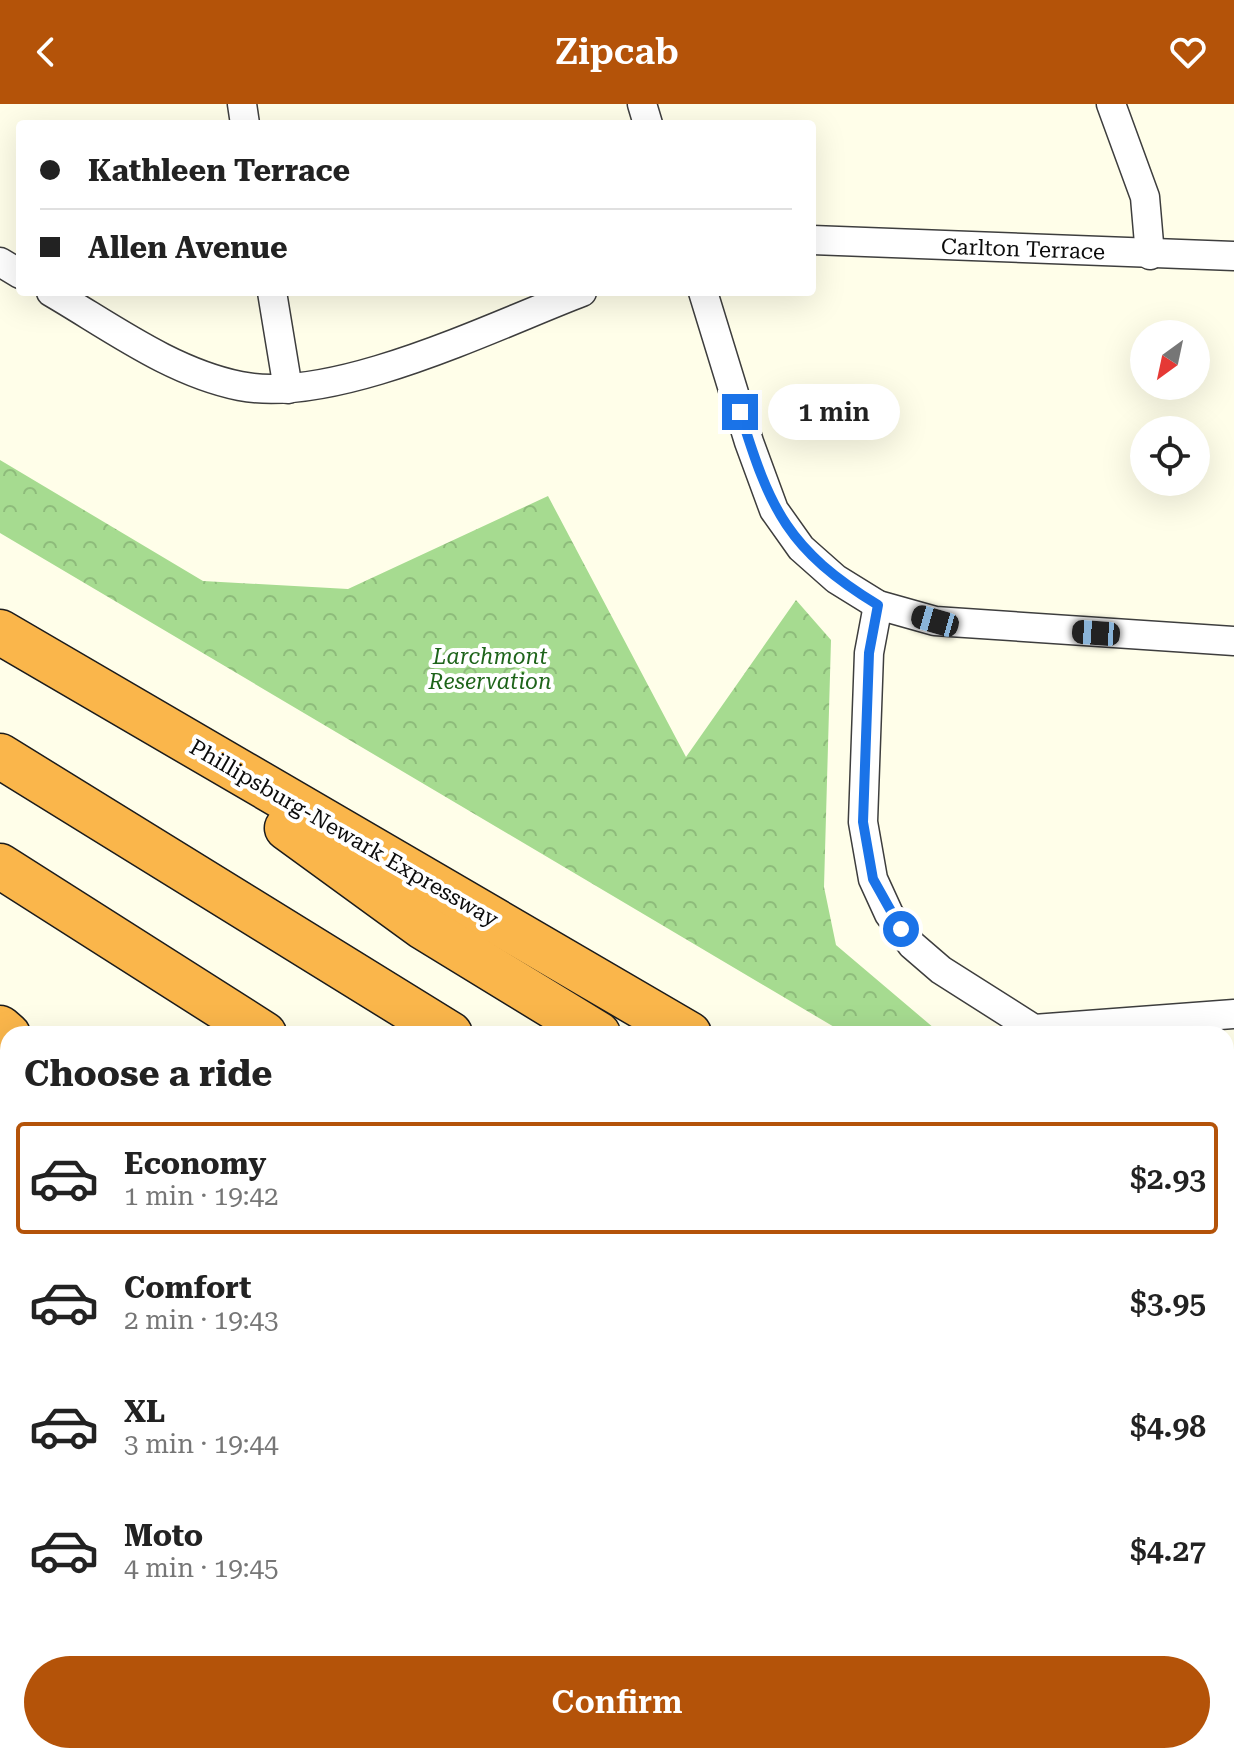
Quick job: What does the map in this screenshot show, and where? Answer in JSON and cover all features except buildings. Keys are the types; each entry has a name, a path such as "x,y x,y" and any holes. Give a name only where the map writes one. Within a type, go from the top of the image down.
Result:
{"highway":[{"name":"Phillipsburg-Newark Expressway","path":"0,632 675,1026"},
{"path":"93,686 423,927 585,1026"},
{"path":"0,756 437,1026"},
{"path":"0,866 251,1026"}],"street":[{"path":"1111,104 1145,197 1150,255"},
{"name":"Carlton Terrace","path":"816,240 1234,256"},
{"path":"58,296 192,372 241,386 288,389 378,369 571,296"},
{"path":"273,296 288,389"},
{"path":"704,296 749,442 774,510 801,548 836,579 878,605 935,621 1234,641"},
{"path":"878,605 869,653 863,822 873,879 889,914 912,945 941,970 1030,1026"},
{"path":"1096,1026 1234,1014"}],"green space":[{"name":"Larchmont Reservation","path":"0,460 203,581 348,589 548,496 686,757 796,600 831,640 824,887 836,945 932,1026 832,1026 0,533"}],"route":[{"path":"740,412 774,510 801,548 836,579 878,605 869,653 863,822 867,860 873,879 889,914 901,929"}]}
